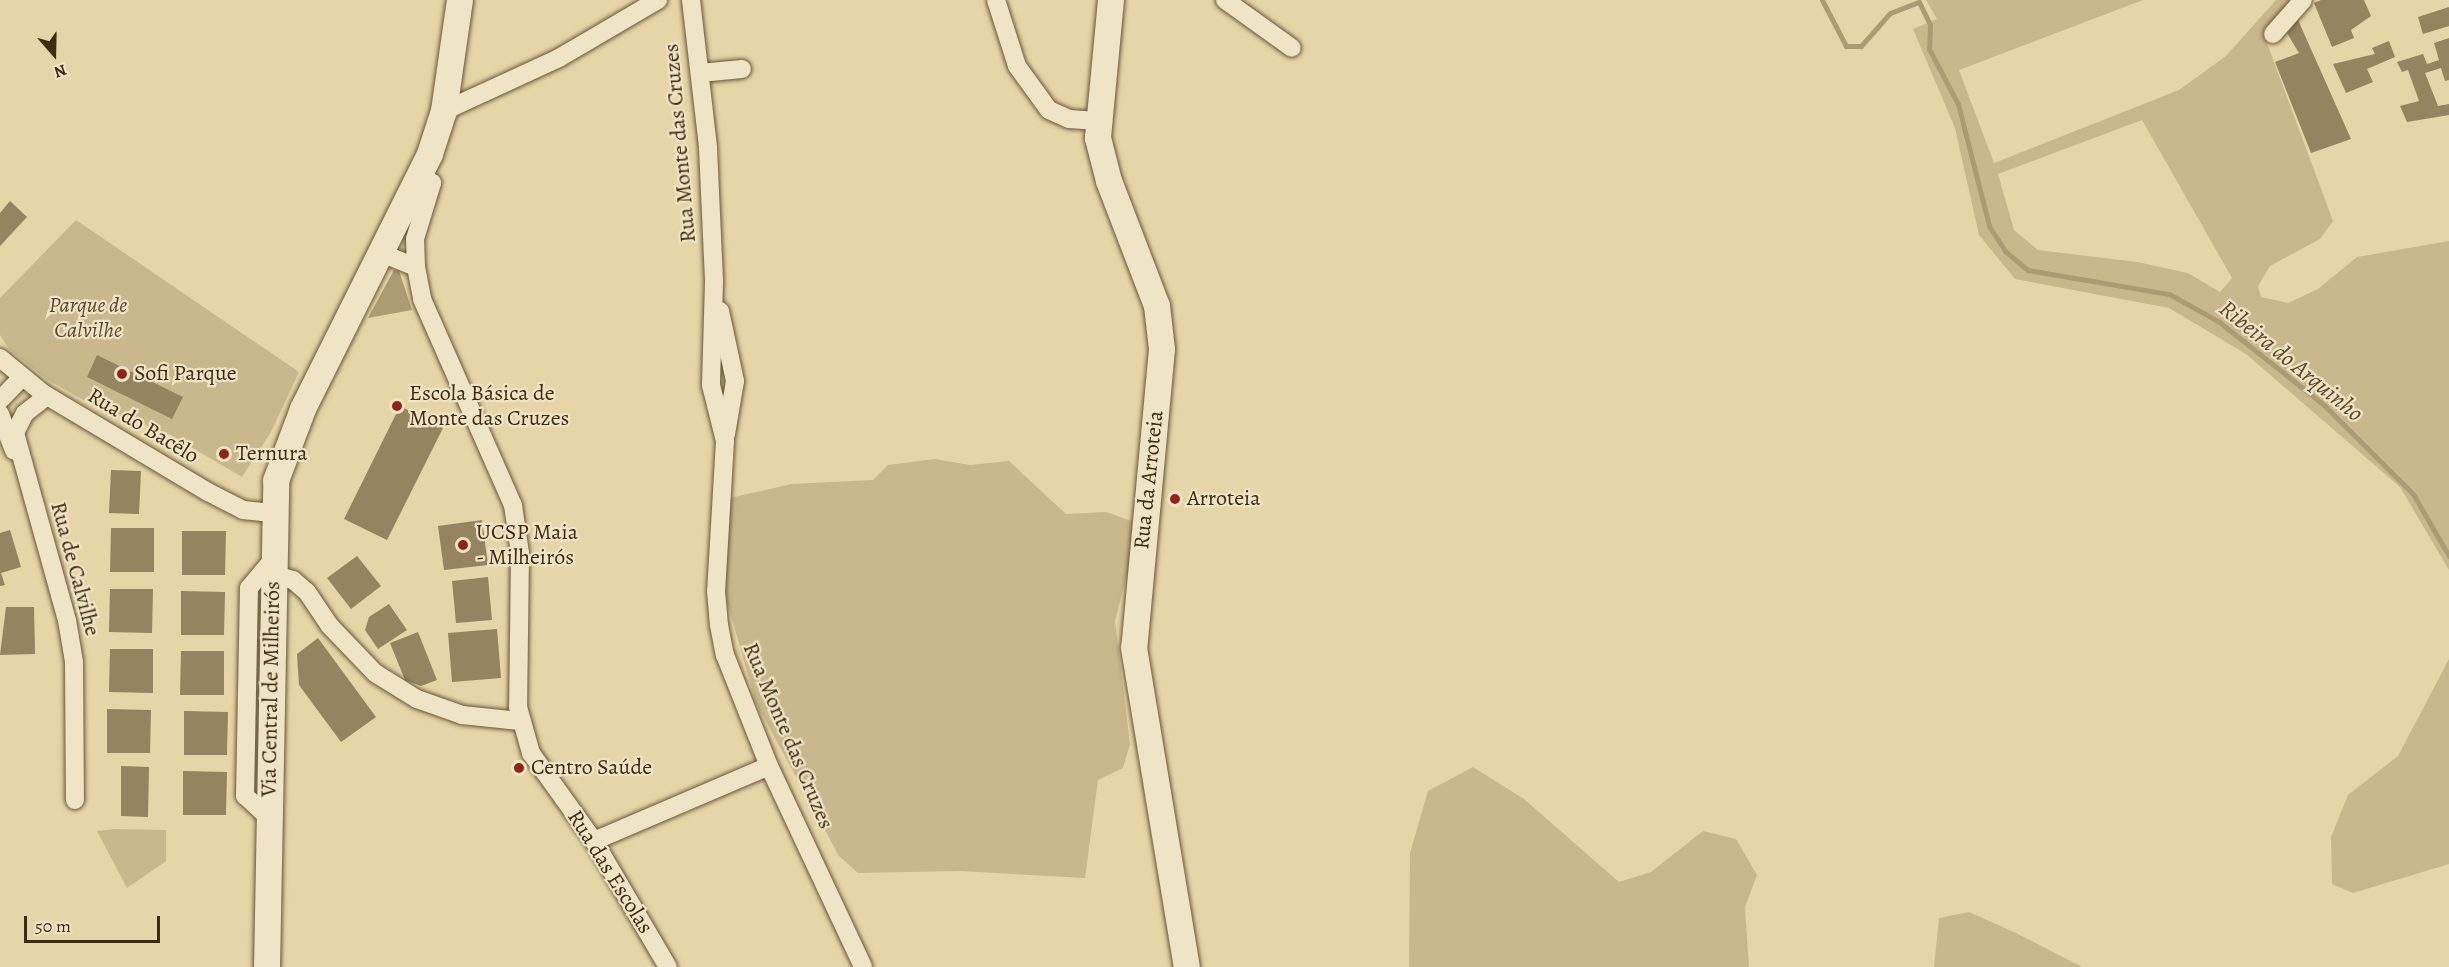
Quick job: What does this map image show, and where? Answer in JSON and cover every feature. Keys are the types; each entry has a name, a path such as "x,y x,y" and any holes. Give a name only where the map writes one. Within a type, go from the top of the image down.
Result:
{"street":[{"path":"416,267 381,253 418,179 444,111 460,0"},
{"path":"444,111 559,58 658,0"},
{"name":"Rua Monte das Cruzes","path":"692,0 700,73 714,282 711,386 725,441 716,591 719,625 725,655 769,766 863,967"},
{"path":"996,0 1017,66 1049,110 1069,119 1098,121"},
{"name":"Rua da Arroteia","path":"1112,0 1098,121 1109,181 1162,330 1134,648 1186,967"},
{"path":"1225,0 1292,48"},
{"path":"2273,34 2303,0"},
{"path":"700,73 742,69"},
{"name":"Rua das Escolas","path":"418,179 432,183 416,239 416,267 422,299 513,505 520,553 520,721 531,753 594,841 668,967"},
{"name":"Via Central de Milheirós","path":"267,967 272,513 284,450 381,253"},
{"name":"Rua do Bacêlo","path":"0,358 21,378 47,396 208,492 243,510 272,513"},
{"path":"0,400 21,378"},
{"name":"Rua de Calvilhe","path":"19,459 15,433 25,413 47,396"},
{"name":"Rua de Calvilhe","path":"0,414 19,459 67,620 74,662 75,800"},
{"path":"272,567 307,592 329,625 383,678 417,699 462,715 520,721"},
{"path":"594,841 769,766"}],"green space":[{"path":"1926,0 2143,0 1959,70 1994,163 2179,90 2226,56 2276,0 2293,0 2264,35 2333,221 2320,239 2270,266 2258,286 2261,297 2288,303 2318,289 2357,257 2449,241 2449,570 2400,487 2246,354 2169,308 2015,279 1979,235 1955,128 1913,29 1937,19","holes":["2142,120 2232,278 2220,292 2188,273 2137,262 2038,250 2014,230 1998,174"]},
{"name":"Parque de Calvilhe","path":"76,220 299,372 271,432 242,477 169,434 94,406 46,379 9,349 0,335 0,298"},
{"path":"935,459 970,465 1009,461 1066,514 1106,512 1140,524 1115,621 1130,744 1123,768 1098,780 1085,878 960,871 858,873 839,856 756,703 721,580 730,498 792,484 873,480 888,465"},
{"path":"2449,659 2449,864 2353,893 2332,884 2331,837 2348,795 2398,756"},
{"path":"1473,767 1524,799 1619,882 1651,872 1703,831 1736,839 1757,875 1745,907 1749,967 1409,967 1410,853 1428,791"},
{"path":"166,830 166,861 127,888 97,831"},
{"path":"1969,912 2082,967 1934,967 1939,918"}],"shaded area":[{"path":"394,270 399,271 412,310 368,318"}],"building":[{"path":"2321,0 2364,0 2371,16 2351,30 2354,38 2332,47 2314,3"},
{"path":"2449,7 2449,26 2423,34 2418,17"},
{"path":"2298,20 2351,139 2311,153 2275,62 2299,53 2287,33"},
{"path":"2449,38 2449,80 2445,81 2441,68 2425,73 2438,106 2449,104 2449,115 2407,122 2400,106 2419,101 2408,70 2402,72 2397,62 2423,54 2427,64 2439,60 2434,43"},
{"path":"2389,41 2395,57 2367,69 2373,82 2346,93 2333,64 2375,54 2372,48"},
{"path":"10,201 27,217 0,246 0,213"},
{"path":"97,355 183,397 172,419 87,377"},
{"path":"400,406 443,428 387,540 344,519"},
{"path":"111,470 141,471 139,514 109,513"},
{"name":"UCSP Maia - Milheirós","path":"482,520 488,565 444,570 438,526"},
{"path":"111,528 154,528 154,572 110,572"},
{"path":"10,530 21,567 1,573 5,585 0,586 0,533"},
{"path":"182,531 226,531 225,575 182,575"},
{"path":"357,556 381,586 351,609 327,578"},
{"path":"488,577 492,620 456,623 452,581"},
{"path":"110,589 153,589 152,633 109,632"},
{"path":"181,591 225,592 224,635 181,635"},
{"path":"389,604 407,630 378,649 365,630 369,617"},
{"path":"6,607 34,607 35,654 0,655"},
{"path":"497,629 501,678 452,682 448,633"},
{"path":"418,632 437,680 421,686 405,680 390,643"},
{"path":"318,638 376,717 341,742 299,685 297,654"},
{"path":"110,649 153,649 153,693 109,692"},
{"path":"181,651 224,651 224,695 180,695"},
{"path":"107,709 151,710 150,753 107,753"},
{"path":"184,711 228,712 227,755 184,755"},
{"path":"121,766 149,767 148,817 121,816"},
{"path":"183,771 227,772 226,815 183,815"}],"waterway":[{"name":"Ribeira do Arquinho","path":"1822,0 1846,46 1861,46 1890,13 1919,2 1930,25 1929,49 1958,104 1989,226 2005,251 2028,270 2169,294 2218,321 2324,405 2413,494 2449,556"}],"place":[{"name":"Sofi Parque","path":"122,374"},
{"name":"Escola Básica de Monte das Cruzes","path":"397,406"},
{"name":"Ternura","path":"224,454"},
{"name":"Arroteia","path":"1175,499"},
{"name":"UCSP Maia - Milheirós","path":"463,545"},
{"name":"Centro Saúde","path":"519,768"}]}
